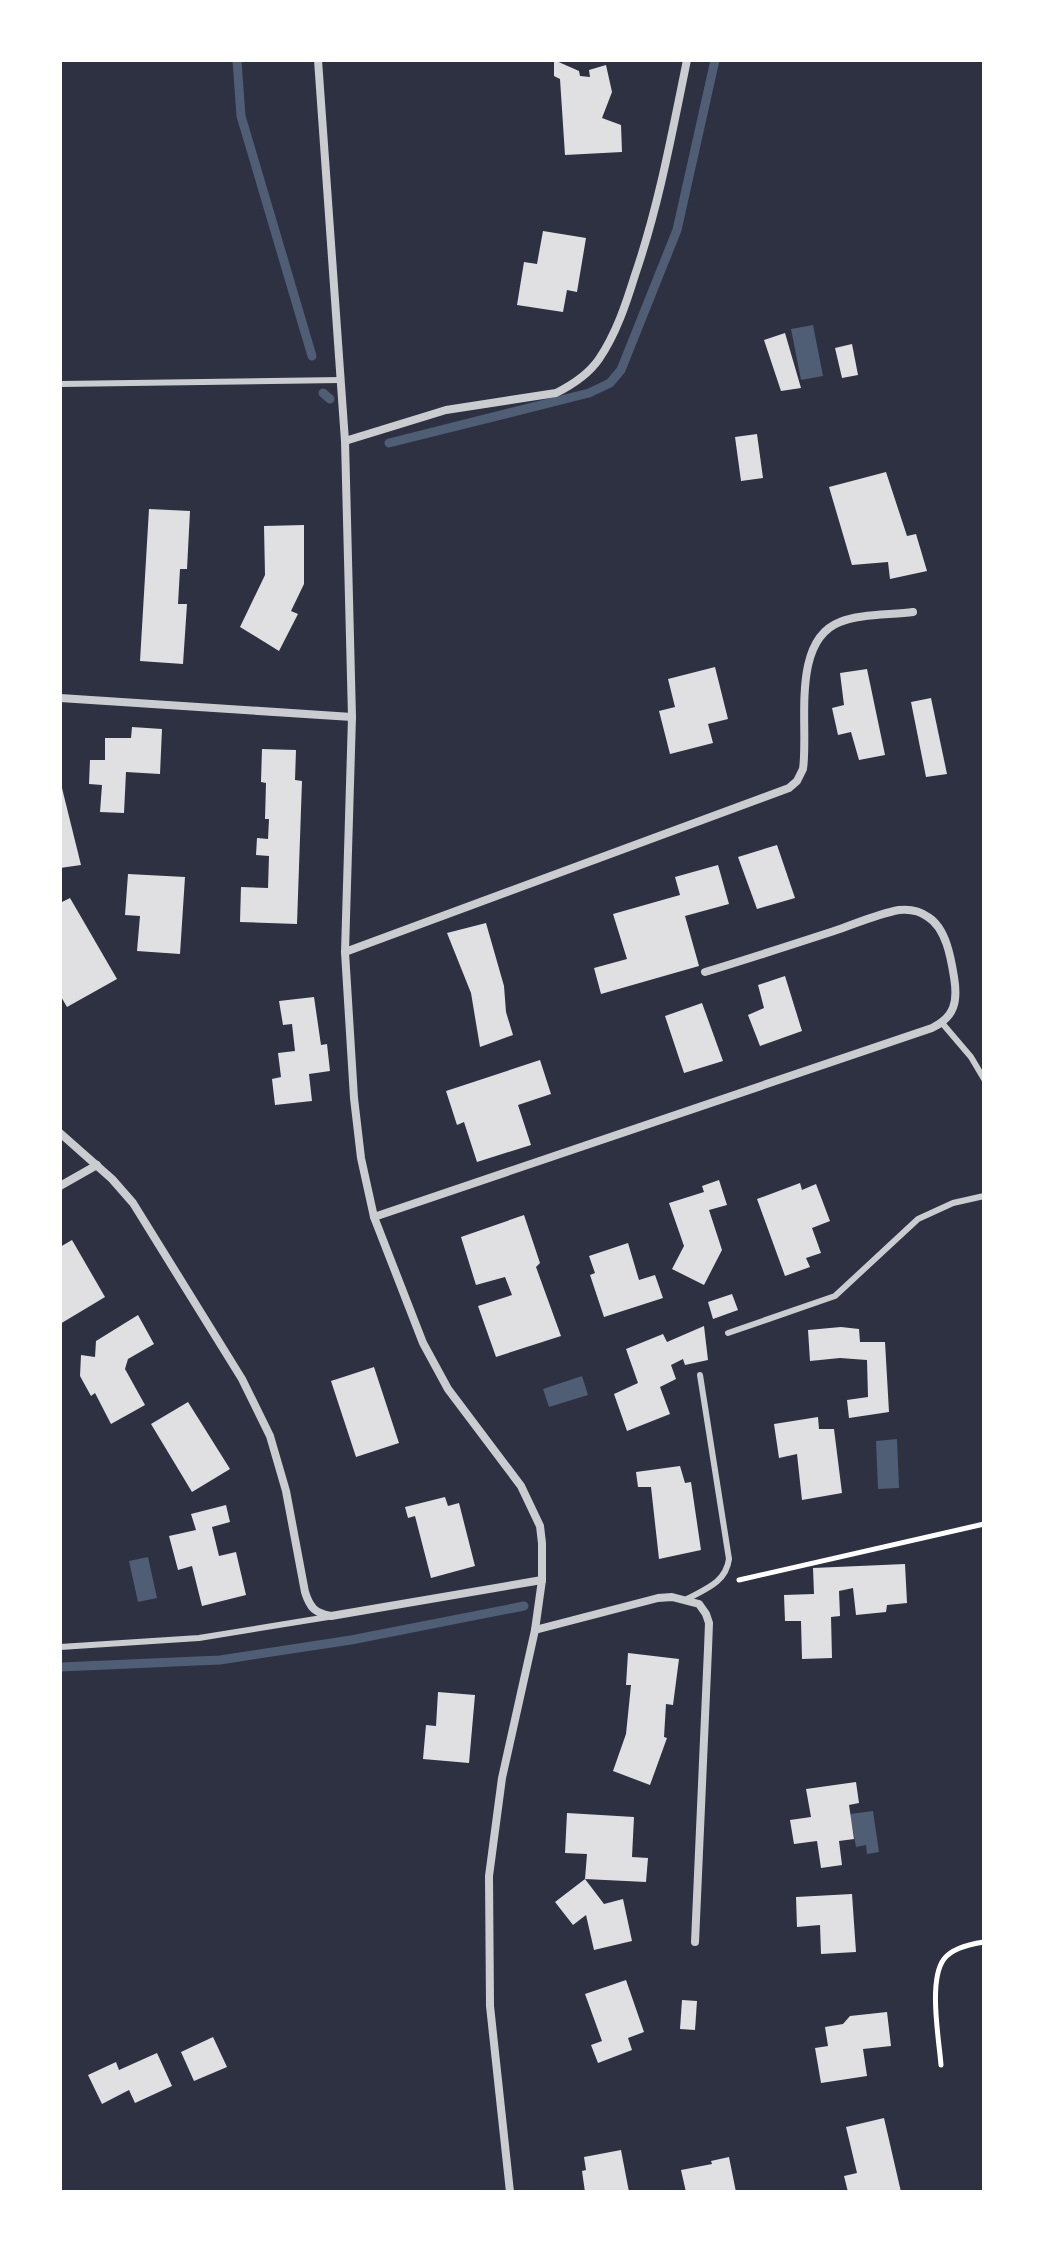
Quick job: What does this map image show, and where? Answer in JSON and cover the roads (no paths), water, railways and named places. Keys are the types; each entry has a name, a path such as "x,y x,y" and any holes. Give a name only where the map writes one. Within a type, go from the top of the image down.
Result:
{"street":[{"path":"318,60 345,441 352,717 345,952 354,1098 365,1183 374,1217 411,1313 441,1377 509,1469 532,1507 542,1543 542,1580 535,1630 502,1778 489,1876 490,2006 510,2192"},
{"path":"345,441 446,410 556,393 570,386 598,361 624,310 646,243 661,191 687,60"},
{"path":"345,952 789,788 803,769 807,669 815,645 826,630 840,621 913,612"},
{"path":"60,698 352,717"},
{"path":"374,1217 942,1023 951,1015 956,999 954,977 937,924 926,915 912,910 900,910 869,919 705,972"},
{"path":"60,1133 97,1165 133,1203 256,1405 277,1452 308,1603 315,1612 331,1616 542,1580"},
{"path":"60,1186 97,1165"},
{"path":"535,1630 658,1598 687,1599 699,1604 709,1623 695,1942"}],"lane":[{"path":"60,384 341,380"},
{"path":"942,1023 971,1057 984,1079"},
{"path":"728,1333 835,1296 918,1219 953,1203 984,1196"},
{"path":"687,1599 720,1580 728,1570 729,1559 700,1375"},
{"path":"60,1647 199,1638 331,1616"}],"water":[{"path":"813,325 823,376 801,380 791,329"},
{"path":"582,1376 588,1395 549,1407 543,1389"},
{"path":"897,1439 899,1488 878,1489 876,1441"},
{"path":"148,1557 157,1598 138,1602 129,1561"},
{"path":"873,1811 879,1852 867,1854 866,1845 856,1847 850,1814"}],"waterway":[{"path":"389,443 589,393 610,383 621,370 677,230 715,60"},
{"path":"237,61 241,116 312,356"},
{"path":"323,393 330,399"},
{"path":"60,1667 220,1660 351,1640 524,1606"}]}
